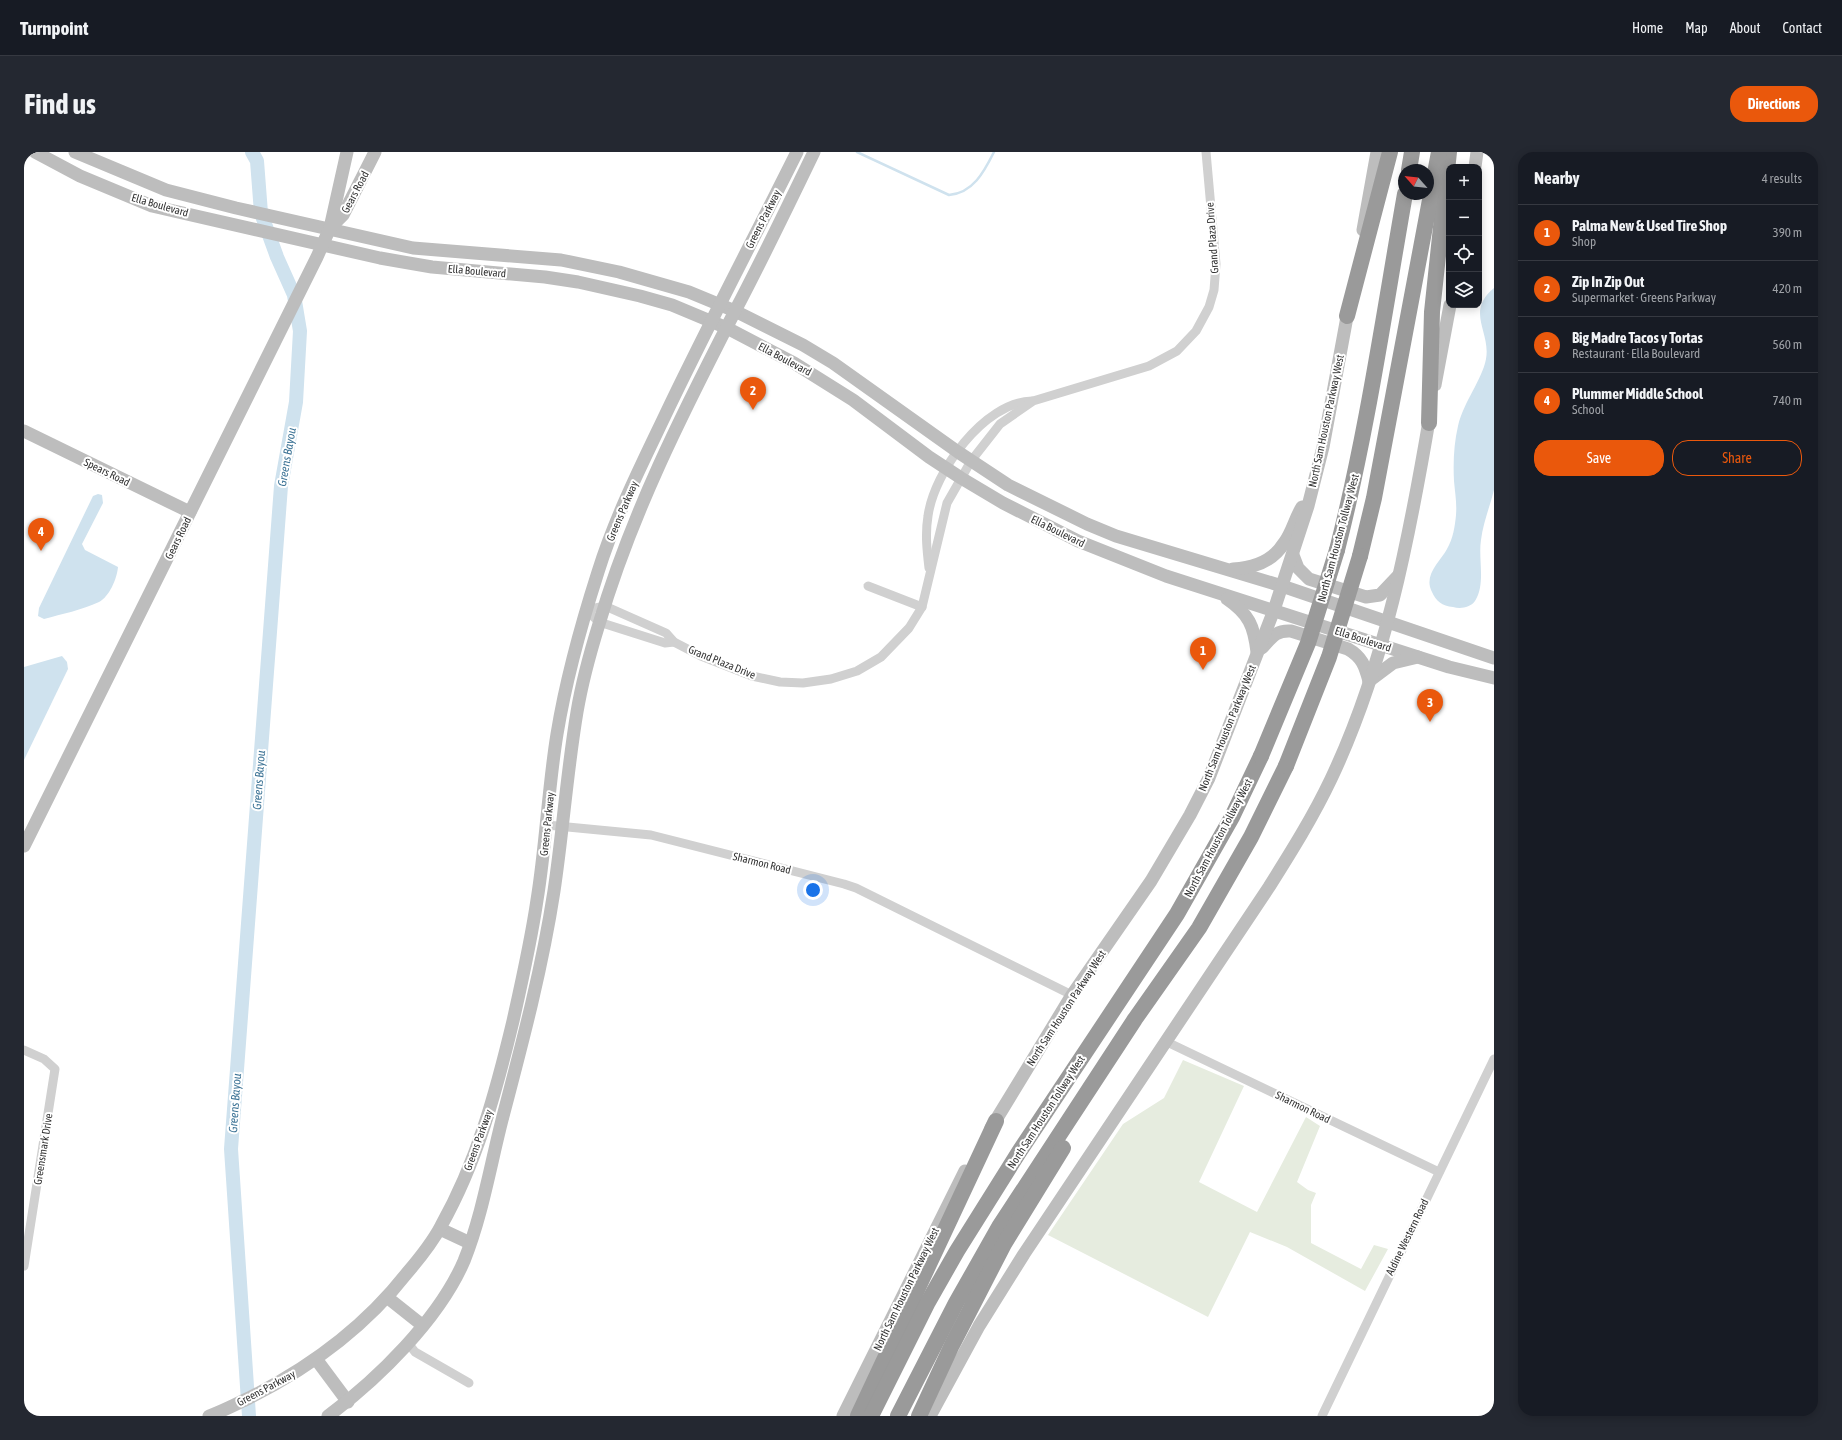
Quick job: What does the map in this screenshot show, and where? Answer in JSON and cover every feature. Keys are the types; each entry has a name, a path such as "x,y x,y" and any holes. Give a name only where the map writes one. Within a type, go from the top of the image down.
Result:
{"highway":[{"path":"1347,316 1390,152"},
{"path":"1410,164 1412,152"},
{"path":"898,1416 956,1303 999,1227 1135,1019 1198,928 1251,837 1286,766 1329,657 1360,556 1374,498 1439,152"},
{"path":"1429,423 1432,312 1449,152"},
{"name":"North Sam Houston Tollway West","path":"871,1416 928,1302 957,1251 1020,1152 1177,914 1229,823 1261,756 1308,643 1337,550 1360,451 1404,200"},
{"path":"919,1416 952,1345 1004,1244 1054,1163 1135,1019"},
{"path":"858,1416 996,1121"}],"main road":[{"name":"Ella Boulevard","path":"35,152 80,176 152,206 411,264 544,277 614,289 672,305 726,328 794,363 853,400 929,457 961,478 1002,503 1078,541 1153,571 1420,657 1494,678"},
{"name":"Ella Boulevard","path":"75,152 166,190 236,208 330,228 413,248 515,255 561,260 619,272 689,292 720,304 803,345 863,383 958,452 1008,485 1087,524 1116,536 1282,586 1494,658"},
{"name":"Gears Road","path":"24,846 323,244 330,228 347,152"},
{"name":"Gears Road","path":"330,228 343,215 375,152"},
{"name":"Greens Parkway","path":"215,1414 280,1382 316,1359 356,1329 388,1298 440,1229 458,1193 482,1137 496,1087 527,956 537,903 547,825 553,761 561,710 570,667 586,610 612,532 629,490 720,304 798,152"},
{"name":"Greens Parkway","path":"328,1416 348,1402 390,1363 408,1343 438,1305 463,1263 480,1214 499,1132 529,1019 542,959 563,826 577,712 583,678 604,606 636,514 680,421 778,227 814,152"},
{"name":"North Sam Houston Parkway West","path":"843,1416 962,1176 1072,995 1151,881 1190,815 1209,778 1274,610 1293,555 1313,488 1323,447 1377,152"},
{"path":"1475,164 1477,152"},
{"path":"763,219 778,227"},
{"path":"411,264 413,248"},
{"path":"514,274 515,255"},
{"path":"614,289 619,272"},
{"path":"930,1416 983,1319 1024,1254 1167,1042 1298,841 1331,779 1353,726 1388,622 1399,576 1429,423 1449,308"},
{"path":"853,400 863,383"},
{"path":"666,414 680,421"},
{"name":"Spears Road","path":"24,431 190,512"},
{"path":"1227,570 1255,566 1274,555 1284,543 1295,518 1313,488"},
{"path":"1078,541 1087,524"},
{"path":"1153,571 1160,549"},
{"path":"1293,555 1298,568 1309,580 1366,597 1380,594 1399,576"},
{"path":"1208,589 1237,605 1248,618 1253,630 1257,654"},
{"path":"1257,654 1282,630 1291,631 1357,654 1364,663 1369,680"},
{"path":"1369,680 1393,663 1403,659 1420,657"},
{"path":"561,710 577,712"},
{"path":"440,1229 470,1243"},
{"path":"388,1298 422,1325"},
{"path":"316,1359 348,1402"}],"street":[{"name":"Grand Plaza Drive","path":"929,572 926,531 928,515 935,492 947,468 970,435 995,413 1007,406 1021,401 1033,401 1149,366 1178,351 1196,331 1209,307 1214,290 1216,264 1206,152"},
{"name":"Grand Plaza Drive","path":"604,606 666,633 674,642 701,656 752,676 780,682 803,683 831,679 857,671 881,657 909,628 922,607 929,572 947,503 971,461 1000,424 1033,401"},
{"path":"868,586 922,607"},
{"path":"586,610 604,606"},
{"name":"Grand Plaza Drive","path":"586,610 599,622 665,643 674,642"},
{"name":"Sharmon Road","path":"547,825 651,835 856,888 1072,995"},
{"name":"Sharmon Road","path":"1167,1042 1439,1172"},
{"name":"Greensmark Drive","path":"24,1050 44,1059 55,1068 24,1266"},
{"name":"Aldine Western Road","path":"1322,1416 1494,1059"},
{"path":"408,1343 415,1352 469,1383"}],"shaded area":[{"path":"1183,1060 1244,1086 1199,1182 1257,1212 1306,1117 1320,1126 1297,1182 1308,1190 1316,1193 1311,1205 1311,1243 1361,1269 1374,1245 1388,1249 1365,1291 1287,1247 1250,1232 1208,1317 1048,1235 1123,1124 1164,1098"}],"water":[{"path":"1494,288 1494,490 1481,540 1481,579 1478,594 1475,601 1470,605 1462,608 1456,608 1446,606 1435,598 1430,586 1430,580 1431,574 1451,541 1455,524 1455,446 1458,426 1464,408 1481,375 1486,359 1487,349 1480,314 1482,303"},
{"path":"98,494 102,495 103,503 82,544 85,550 118,567 114,582 103,600 79,610 44,619 38,616 39,608 93,496"},
{"path":"62,656 67,662 68,669 24,760 24,667"}],"waterway":[{"name":"Greens Bayou","path":"249,1416 231,1149 281,486 296,402 300,331 294,295 277,257 261,213 257,161 252,152"},
{"path":"857,152 949,195 965,190 971,186 982,174 994,152"}],"place":[{"name":"Zip In Zip Out","path":"753,410"},
{"name":"Plummer Middle School","path":"41,551"},
{"name":"Palma New & Used Tire Shop","path":"1203,670"},
{"name":"Big Madre Tacos y Tortas","path":"1430,722"}]}
